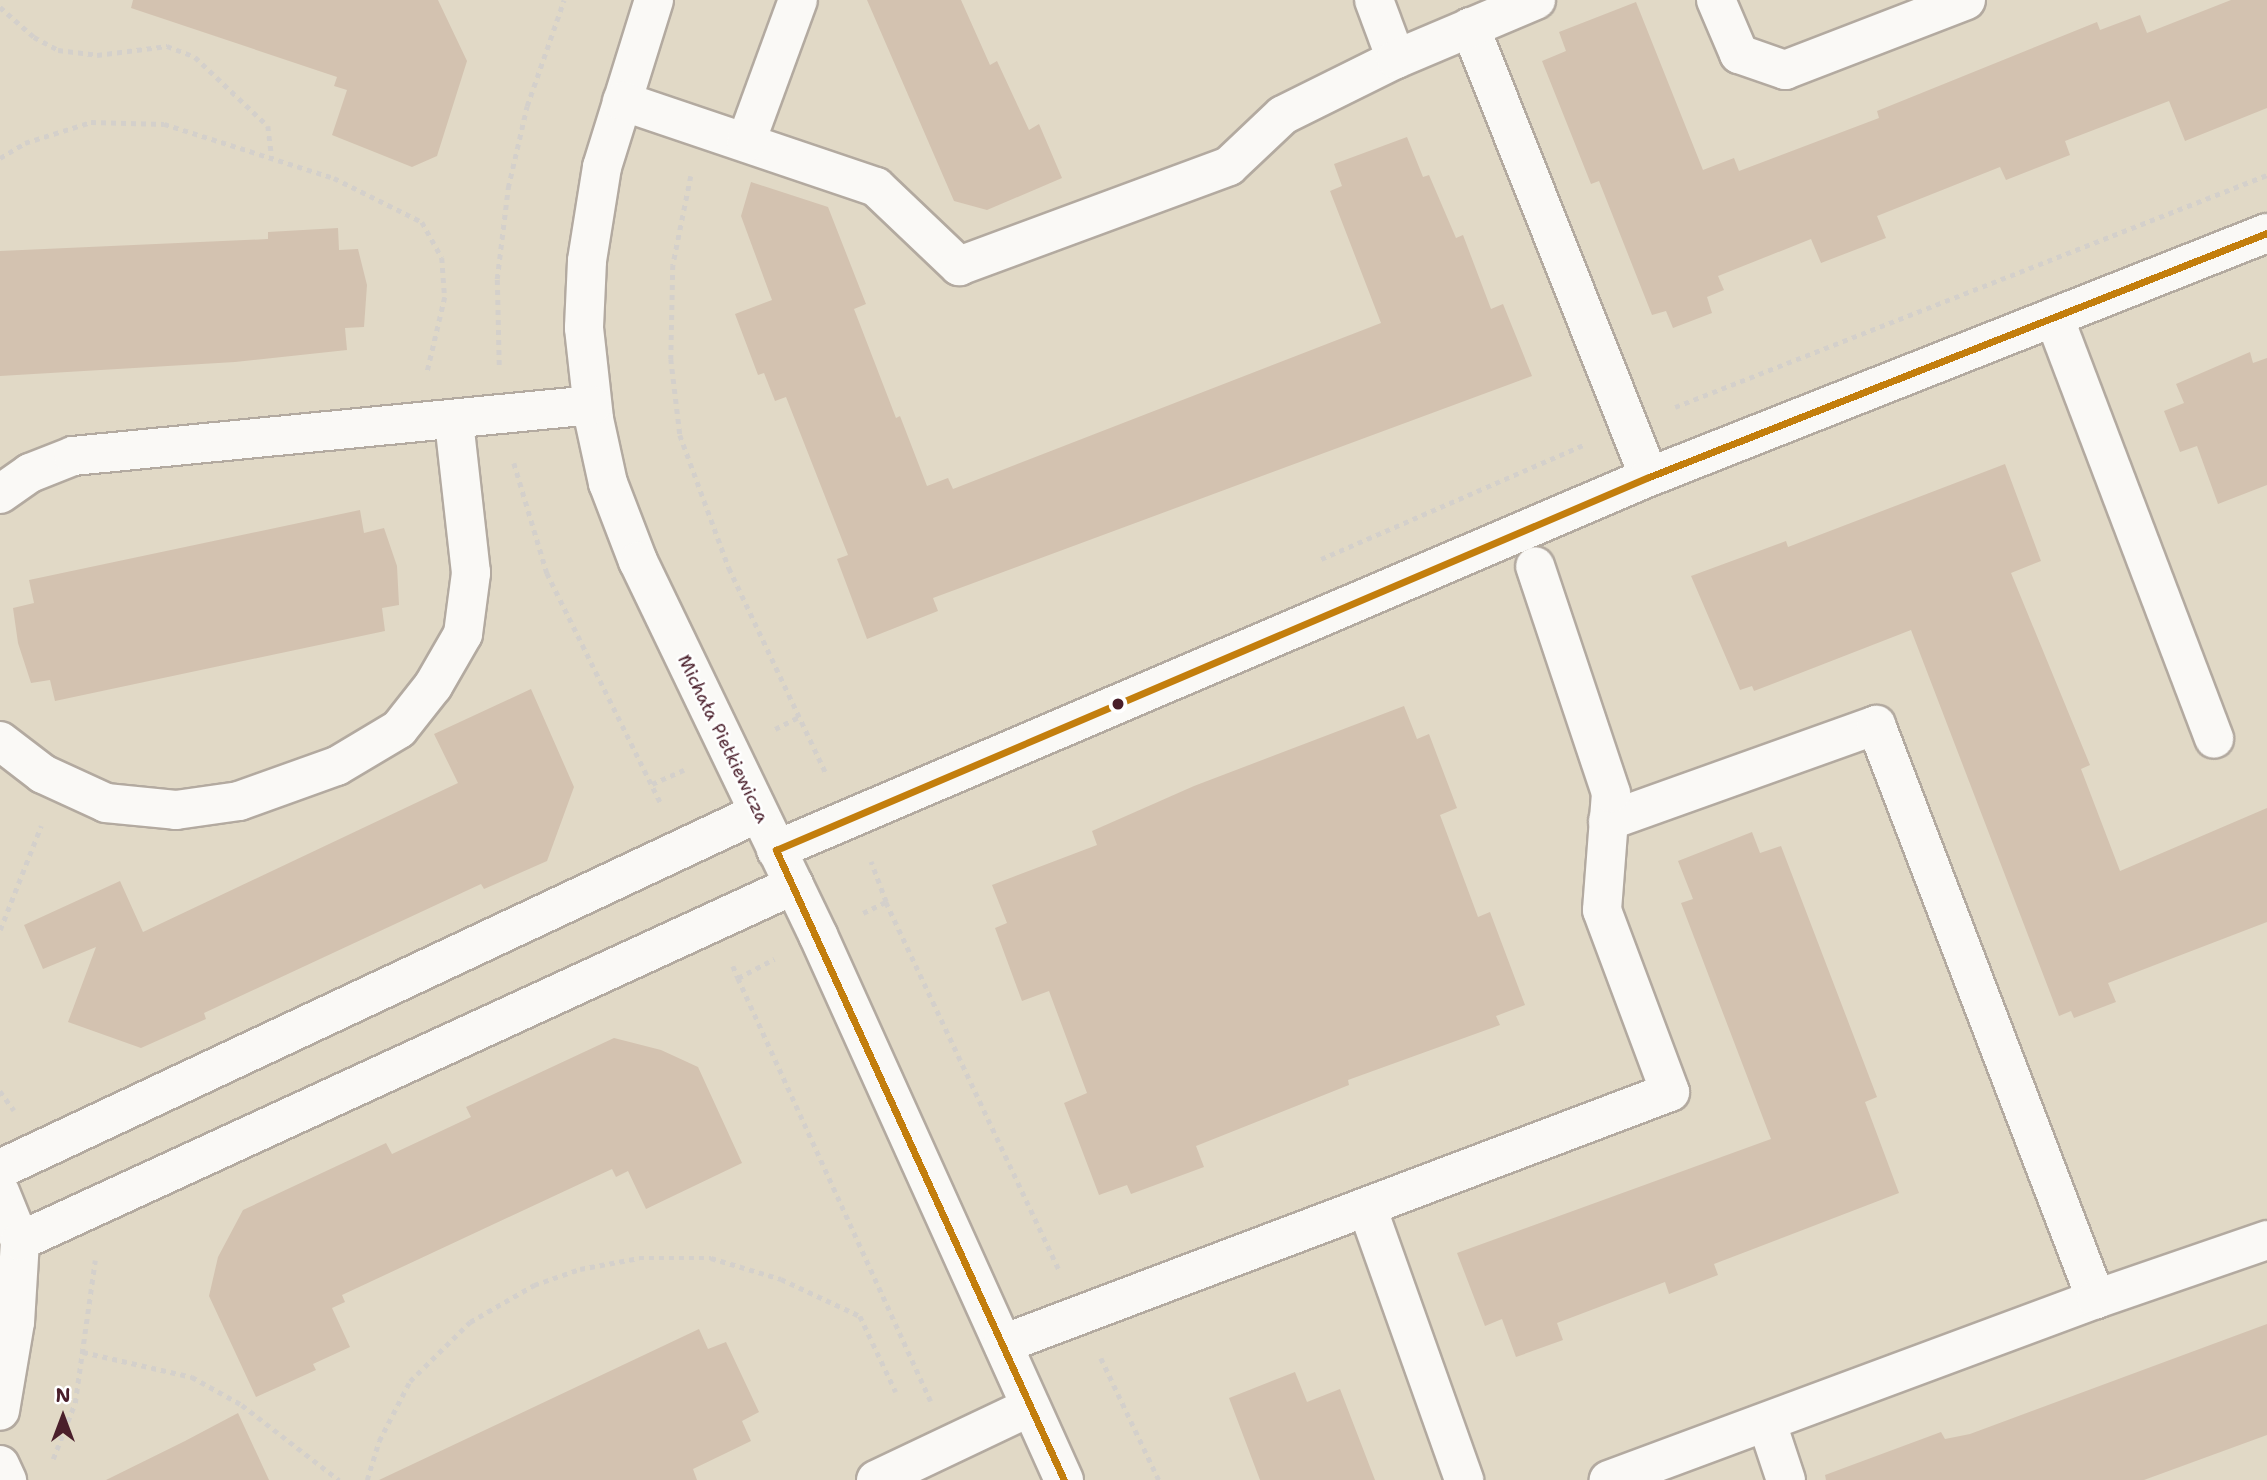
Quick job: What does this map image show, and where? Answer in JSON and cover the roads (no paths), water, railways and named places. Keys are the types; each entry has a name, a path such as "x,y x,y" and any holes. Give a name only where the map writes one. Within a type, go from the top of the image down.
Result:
{"street":[{"name":"Michała Pietkiewicza","path":"654,0 602,167 587,261 584,328 592,405 608,483 638,561 794,886 1064,1480"},
{"path":"746,142 798,0"},
{"path":"1374,0 1396,59"},
{"path":"622,101 876,187 959,266 1229,166 1283,115 1396,59 1536,0"},
{"path":"1716,0 1739,54 1785,70 1966,0"},
{"path":"1470,27 1649,477"},
{"path":"776,849 1649,477 2267,233"},
{"path":"2054,317 2214,739"},
{"path":"0,494 30,473 73,456 408,426 592,405"},
{"path":"0,741 43,774 106,803 176,810 239,801 337,766 399,729 433,686 463,634 471,573 454,421"},
{"path":"1003,1344 1670,1091 1602,910 1611,793 1535,566"},
{"path":"1608,821 1876,725 2096,1300"},
{"path":"0,1168 758,813"},
{"path":"20,1241 71,1221 794,886"},
{"path":"0,1192 20,1241 15,1322 0,1411"},
{"path":"1367,1207 1464,1480"},
{"path":"1609,1480 2096,1300 2267,1240"},
{"path":"892,1477 1030,1407"},
{"path":"1767,1423 1786,1480"},
{"path":"0,1465 7,1480"}]}
